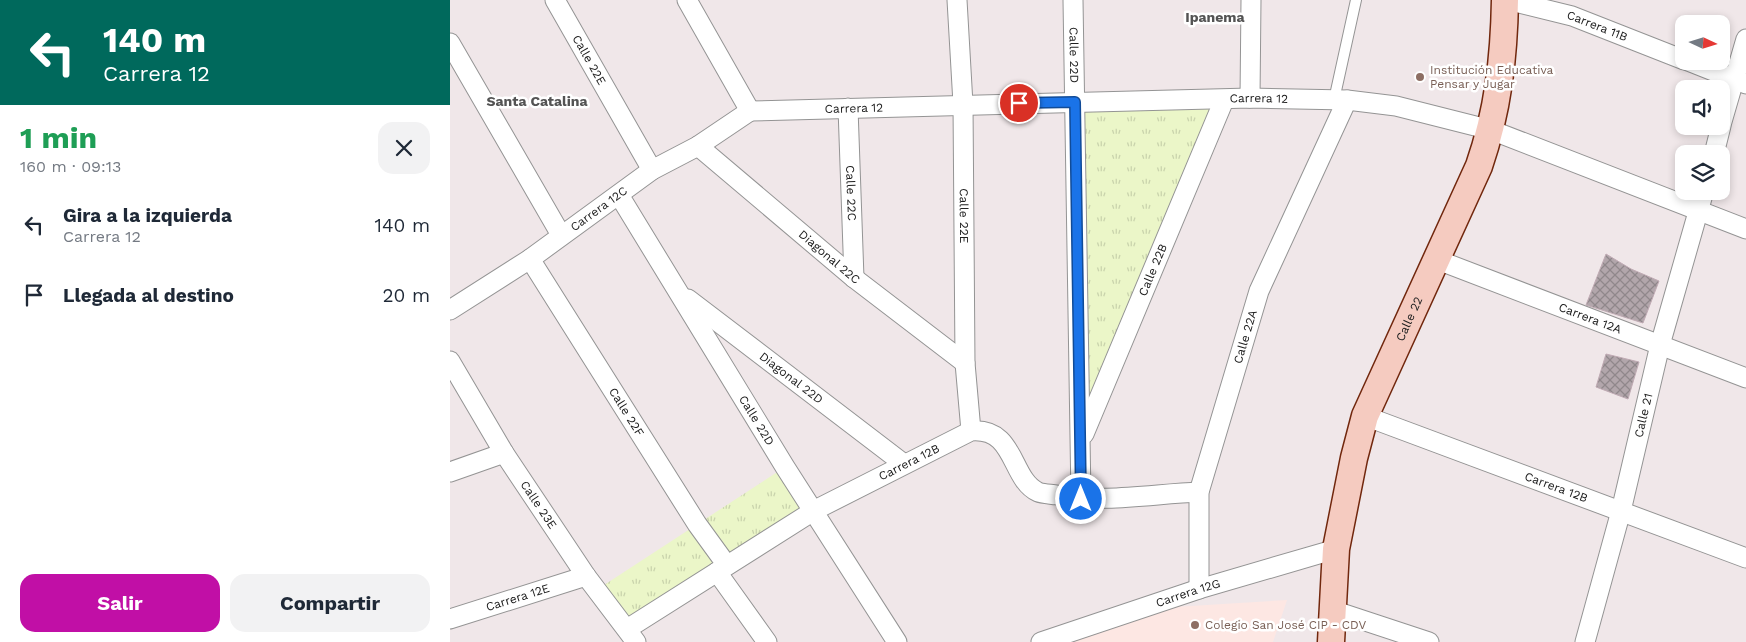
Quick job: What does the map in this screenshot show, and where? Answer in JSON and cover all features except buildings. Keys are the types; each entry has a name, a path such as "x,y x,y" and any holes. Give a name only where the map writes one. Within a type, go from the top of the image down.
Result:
{"street":[{"name":"Calle 22E","path":"555,0 652,170"},
{"path":"687,0 750,111"},
{"name":"Calle 22E","path":"957,0 963,104 965,363 971,431"},
{"name":"Calle 22D","path":"1073,0 1081,499"},
{"path":"1250,0 1250,98"},
{"name":"Carrera 11B","path":"1506,0 1574,8 1675,56"},
{"name":"Calle 22","path":"1331,642 1336,549 1354,458 1366,416 1435,259 1479,166 1491,130 1500,82 1506,0"},
{"path":"1730,105 1740,81 1746,39"},
{"path":"450,43 561,235"},
{"path":"1711,70 1740,81"},
{"name":"Carrera 12","path":"750,111 1250,98 1341,100 1396,106 1491,130 1698,212 1746,229"},
{"name":"Calle 22B","path":"1081,442 1224,100"},
{"name":"Calle 22A","path":"1199,589 1199,492 1259,291 1341,100"},
{"name":"Calle 22C","path":"848,108 854,278"},
{"name":"Carrera 12C","path":"450,310 530,259 652,170 698,146 750,111"},
{"name":"Diagonal 22C","path":"698,146 854,278 965,363"},
{"name":"Calle 22D","path":"620,195 785,467 815,510 897,642"},
{"name":"Calle 21","path":"1586,642 1621,511 1660,345 1701,200"},
{"name":"Calle 22F","path":"530,259 697,524 721,568"},
{"name":"Carrera 12A","path":"1435,259 1746,378"},
{"name":"Diagonal 22D","path":"679,292 904,464"},
{"name":"Calle 23E","path":"450,361 504,453 586,576 631,635"},
{"name":"Carrera 12B","path":"1366,416 1746,558"},
{"path":"971,431 982,430 1000,441 1025,480 1037,491 1081,499 1199,492"},
{"name":"Carrera 12B","path":"631,635 721,568 815,510 971,431"},
{"path":"450,472 504,453"},
{"name":"Carrera 12G","path":"1041,642 1199,589 1336,549"},
{"path":"721,568 767,642"},
{"name":"Carrera 12E","path":"450,619 586,576"},
{"path":"1332,610 1429,642"}],"lane":[{"path":"1341,100 1356,0"}],"shaded area":[{"name":"Colegio San José CIP - CDV","path":"1287,600 1273,642 1065,642 1158,608"}],"green space":[{"path":"1224,100 1081,442 1075,102"},
{"path":"785,467 815,510 627,629 598,589"}],"place":[{"name":"Institución Educativa Pensar y Jugar","path":"1420,77"},
{"name":"Colegio San José CIP - CDV","path":"1195,625"}],"district":[{"name":"Ipanema","path":"1215,17"},
{"name":"Santa Catalina","path":"537,101"}],"route":[{"path":"1019,103 1075,102 1081,499"}]}
